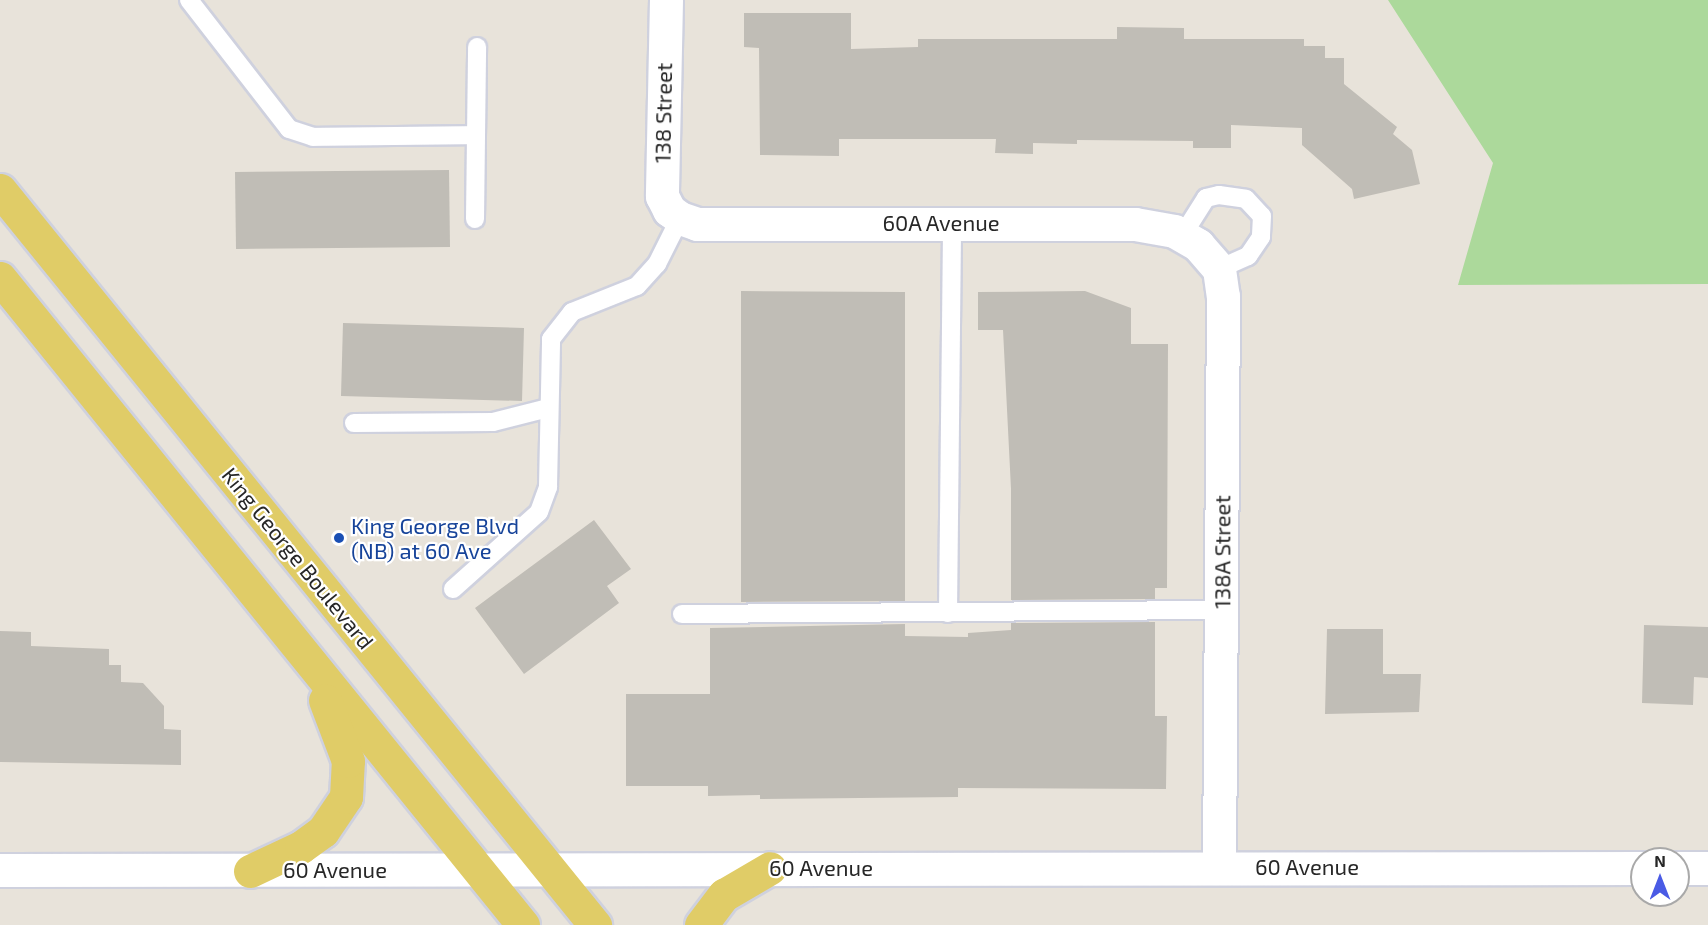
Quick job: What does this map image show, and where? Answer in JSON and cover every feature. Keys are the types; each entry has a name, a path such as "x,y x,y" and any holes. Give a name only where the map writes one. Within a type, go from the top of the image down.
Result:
{"main road":[{"name":"King George Boulevard","path":"0,190 596,925"},
{"path":"0,278 313,670 522,925"},
{"path":"250,871 301,847 323,831 345,797 348,761 313,670"},
{"path":"701,925 724,895 770,868"}],"street":[{"name":"138 Street","path":"666,0 662,196 669,210 680,218"},
{"name":"60A Avenue","path":"680,218 697,224 1135,224 1174,231 1200,250"},
{"name":"138A Street","path":"1200,250 1223,296 1219,867"},
{"name":"60 Avenue","path":"0,870 1630,868"},
{"path":"1690,868 1708,868"}],"lane":[{"path":"189,0 288,129 313,138 476,135"},
{"path":"474,219 477,47"},
{"path":"453,589 539,512 548,487 548,408 552,339 572,312 637,286 657,264 680,218"},
{"path":"948,613 952,223"},
{"path":"354,423 493,422 548,408"},
{"path":"682,614 1221,610"}],"green space":[{"path":"1388,0 1708,0 1708,284 1458,285 1493,163"}],"building":[{"path":"744,13 851,13 851,49 918,47 918,39 1117,39 1117,27 1184,28 1184,39 1304,39 1304,46 1325,46 1325,58 1344,58 1344,84 1397,127 1393,134 1412,150 1420,184 1354,199 1352,189 1302,145 1302,128 1231,125 1231,148 1193,148 1193,141 1077,140 1077,144 1033,143 1033,154 995,153 996,139 839,139 839,156 760,155 759,48 744,47"},
{"path":"449,170 450,247 236,249 235,172"},
{"path":"741,291 905,292 905,601 741,602"},
{"path":"1085,291 1131,308 1131,344 1168,344 1167,588 1155,588 1155,599 1011,600 1011,489 1003,330 978,330 978,292"},
{"path":"343,323 524,328 522,401 341,396"},
{"path":"594,520 631,569 607,586 619,603 524,674 475,608"},
{"path":"1155,622 1155,716 1167,716 1166,789 958,788 958,797 760,799 760,795 708,796 708,786 626,786 626,694 710,694 710,628 905,624 905,636 968,637 968,633 1011,630 1011,623"},
{"path":"1644,625 1708,627 1708,678 1694,677 1693,705 1642,703"},
{"path":"1327,629 1383,629 1383,674 1421,674 1419,712 1325,714"},
{"path":"0,631 31,632 31,646 109,649 109,665 121,665 121,682 143,683 164,706 164,729 181,730 181,765 0,762"}],"place":[{"name":"King George Blvd (NB) at 60 Ave","path":"339,538"}]}
